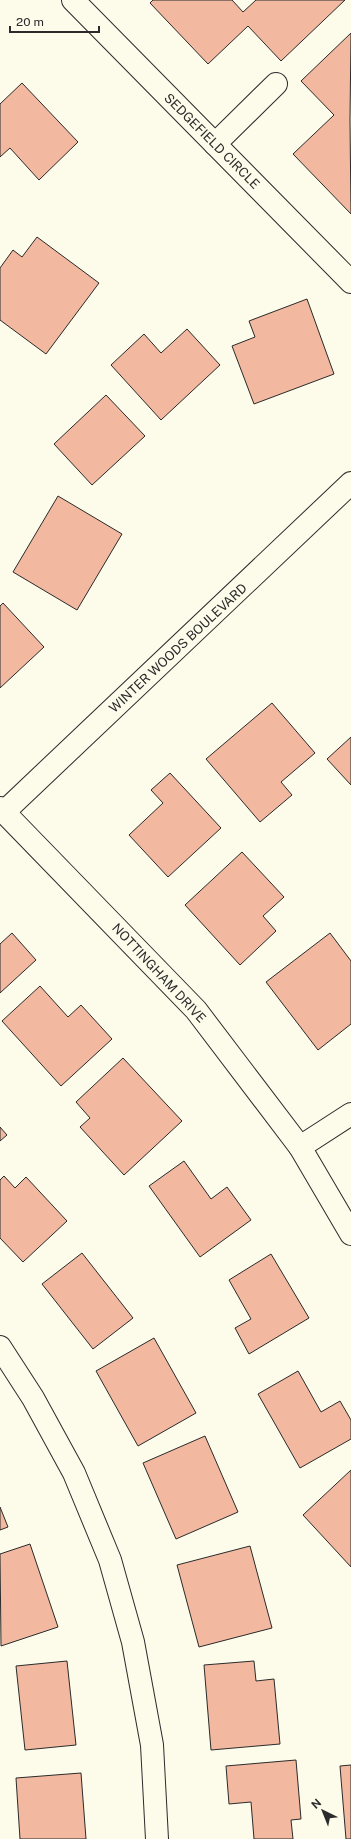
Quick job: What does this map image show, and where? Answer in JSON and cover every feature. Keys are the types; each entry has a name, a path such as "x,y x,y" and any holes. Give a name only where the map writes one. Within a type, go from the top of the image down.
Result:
{"street":[{"name":"SEDGEFIELD CIRCLE","path":"73,0 351,282"},
{"path":"215,144 276,84"},
{"name":"WINTER WOODS BOULEVARD","path":"2,810 351,483"},
{"name":"NOTTINGHAM DRIVE","path":"2,810 196,1010 300,1147 351,1234"},
{"path":"300,1147 351,1114"},
{"path":"0,1347 33,1398 74,1473 110,1560 133,1642 152,1746 157,1839"}],"building":[{"path":"153,0 232,0 243,12 256,0 345,0 281,61 248,26 208,64 150,3"},
{"path":"351,33 351,214 293,154 334,115 301,81"},
{"path":"22,83 78,142 39,180 10,148 0,157 0,104"},
{"path":"37,237 99,283 46,354 0,320 0,268 13,250 22,257"},
{"path":"307,299 334,374 254,404 232,346 255,337 249,321"},
{"path":"187,329 220,365 161,420 111,365 144,334 161,353"},
{"path":"106,395 145,436 92,485 54,444"},
{"path":"58,496 122,534 77,610 13,572"},
{"path":"3,603 44,647 0,688 0,606"},
{"path":"272,703 315,753 281,782 292,795 260,822 206,759"},
{"path":"351,737 351,785 327,759"},
{"path":"170,773 221,828 168,877 129,835 163,803 151,790"},
{"path":"242,852 284,897 263,916 276,931 240,965 185,905"},
{"path":"12,933 36,960 0,993 0,944"},
{"path":"330,933 351,961 351,1024 318,1050 266,982"},
{"path":"40,986 68,1017 81,1005 112,1039 61,1086 2,1021"},
{"path":"123,1058 182,1121 124,1175 80,1127 90,1118 76,1102"},
{"path":"0,1127 7,1135 0,1141"},
{"path":"184,1161 211,1199 227,1187 251,1220 200,1257 149,1186"},
{"path":"4,1176 15,1188 26,1177 67,1221 23,1262 0,1238 0,1180"},
{"path":"82,1253 133,1318 93,1349 42,1284"},
{"path":"271,1254 309,1318 249,1354 235,1328 251,1319 229,1280"},
{"path":"154,1338 196,1413 138,1446 96,1371"},
{"path":"298,1371 321,1412 340,1401 351,1420 351,1439 300,1468 258,1394"},
{"path":"205,1436 238,1512 176,1539 143,1463"},
{"path":"351,1470 351,1567 303,1515"},
{"path":"0,1507 8,1527 0,1530"},
{"path":"30,1544 58,1627 1,1646 0,1554"},
{"path":"250,1546 272,1628 199,1647 177,1565"},
{"path":"67,1661 76,1745 25,1750 16,1666"},
{"path":"254,1661 256,1681 274,1679 280,1744 211,1750 204,1665"},
{"path":"296,1760 301,1819 291,1820 293,1839 254,1839 251,1802 229,1804 226,1766"},
{"path":"351,1765 351,1839 346,1839 340,1766"},
{"path":"81,1773 86,1839 20,1839 16,1778"}]}
